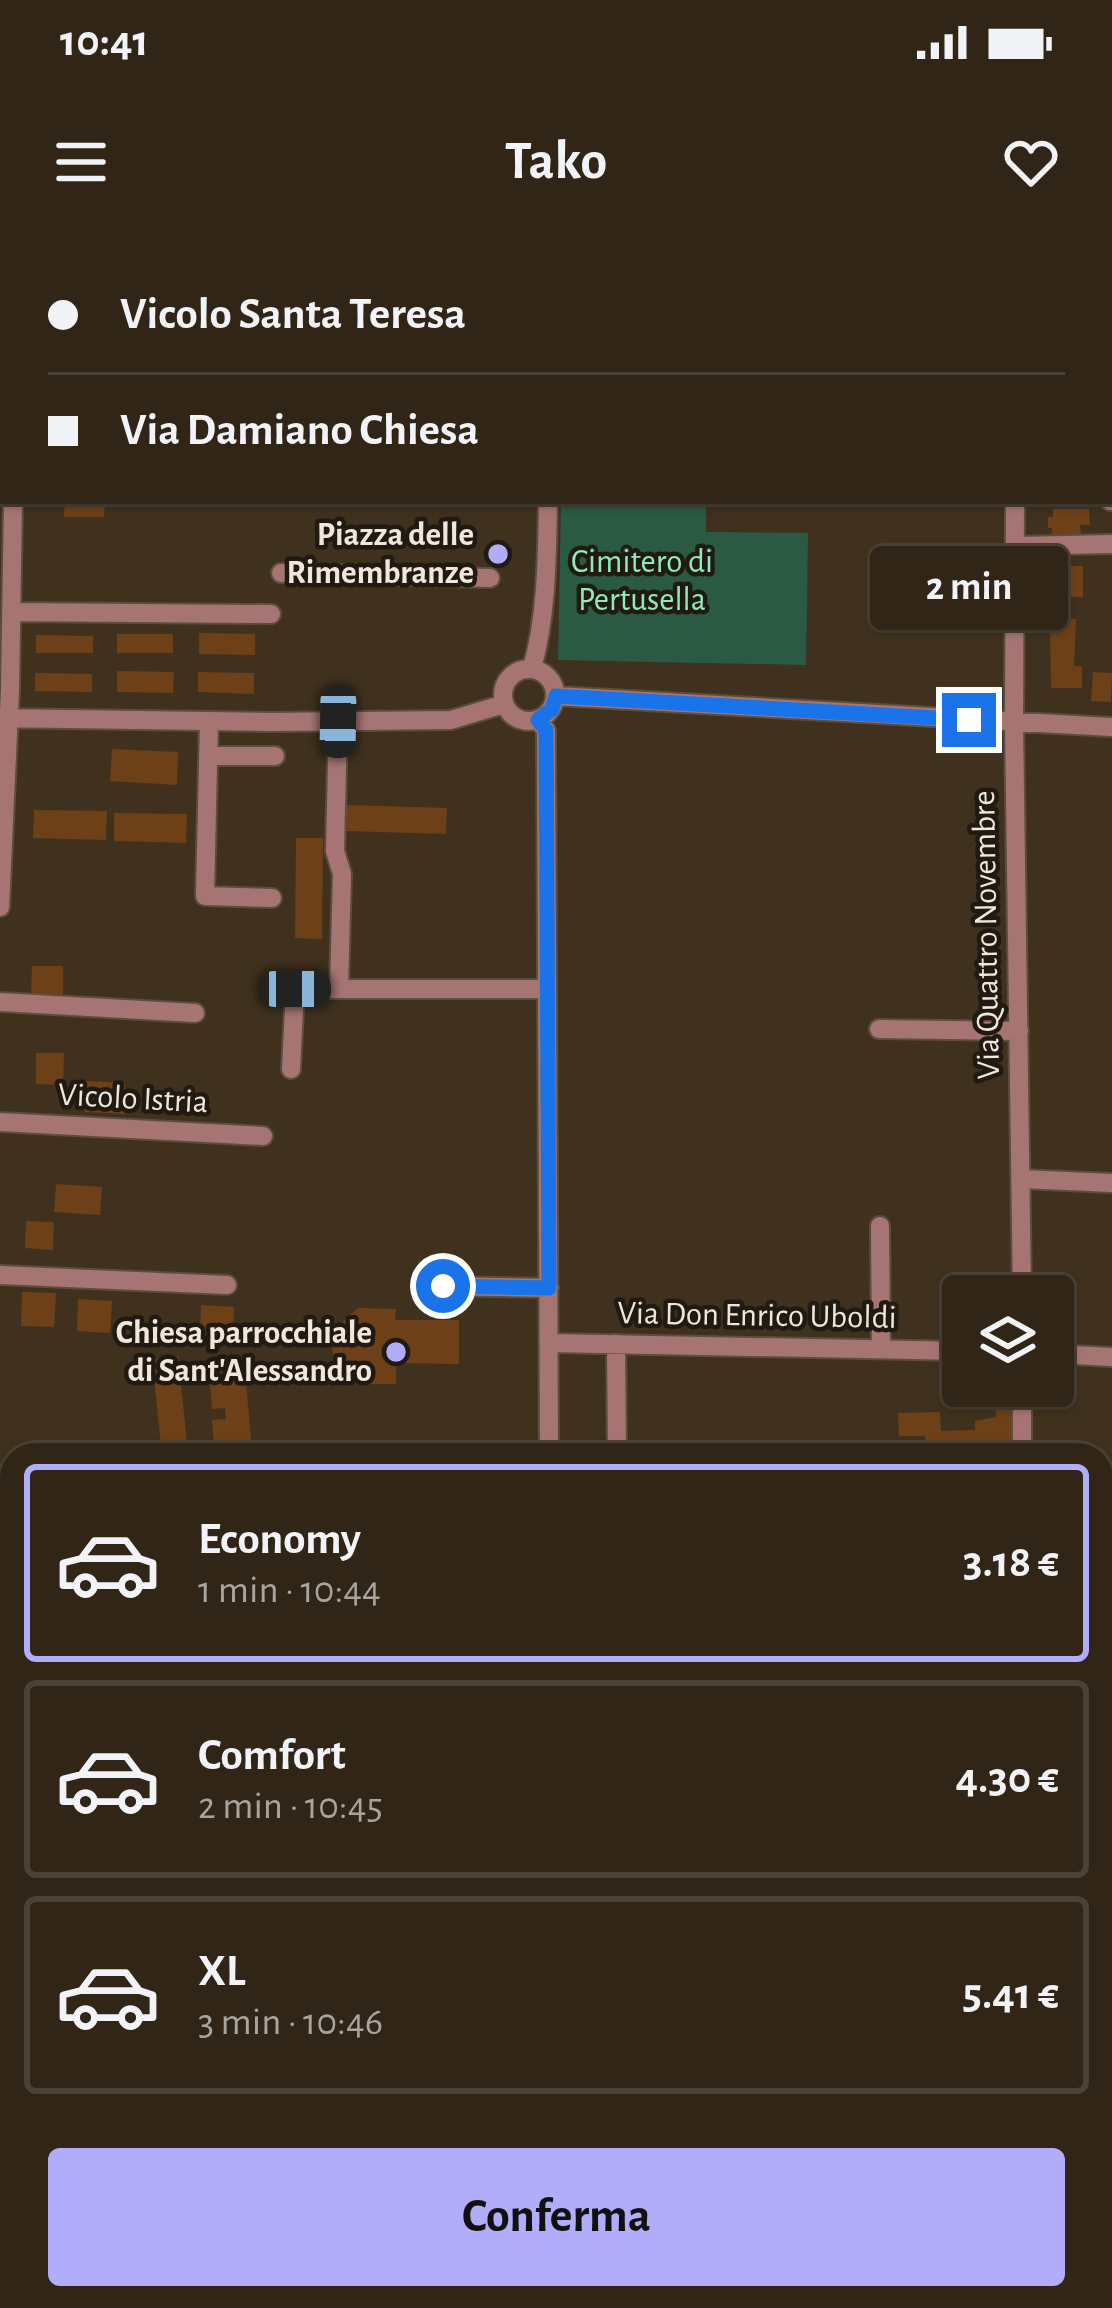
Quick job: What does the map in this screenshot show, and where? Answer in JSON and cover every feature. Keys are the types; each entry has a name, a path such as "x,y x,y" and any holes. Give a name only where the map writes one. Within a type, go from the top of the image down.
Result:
{"street":[{"path":"0,907 13,504"},
{"path":"532,668 541,617 548,504"},
{"name":"Via Quattro Novembre","path":"1015,504 1022,1275"},
{"path":"1015,546 1112,544"},
{"path":"281,573 490,578"},
{"path":"12,613 271,614"},
{"path":"532,668 548,675 556,696 552,709 538,720 521,720 504,704 503,688 521,669 532,668"},
{"path":"556,696 1112,727"},
{"path":"4,718 451,719 504,704"},
{"path":"538,720 546,730 549,1443"},
{"path":"209,721 205,896 272,898"},
{"path":"338,722 339,989"},
{"path":"208,756 274,755"},
{"path":"292,1069 295,989 545,989"},
{"path":"0,1002 195,1013"},
{"path":"879,1029 1019,1031"},
{"name":"Vicolo Istria","path":"0,1122 263,1136"},
{"path":"1021,1179 1112,1184"},
{"path":"880,1226 881,1348"},
{"path":"0,1275 226,1286"},
{"path":"443,1286 549,1288"},
{"name":"Via Don Enrico Uboldi","path":"550,1343 942,1350"},
{"path":"616,1344 616,1443"},
{"path":"1074,1355 1112,1357"},
{"path":"1022,1407 1022,1443"}],"green space":[{"name":"Cimitero di Pertusella","path":"561,504 706,504 706,532 808,533 806,665 558,660"}],"building":[{"path":"65,504 105,504 104,517 64,517"},
{"path":"1053,509 1089,509 1090,525 1080,525 1081,534 1052,534 1048,517 1053,517"},
{"path":"1054,566 1083,566 1083,597 1054,597"},
{"path":"1076,619 1074,666 1082,666 1082,688 1051,688 1050,620"},
{"path":"199,633 255,634 255,655 199,654"},
{"path":"117,634 173,634 173,653 117,653"},
{"path":"36,635 93,636 93,653 36,653"},
{"path":"117,671 174,672 173,693 117,692"},
{"path":"198,672 254,673 254,694 198,692"},
{"path":"1093,672 1112,673 1111,702 1091,701"},
{"path":"35,673 92,674 92,692 35,691"},
{"path":"112,749 178,752 177,785 110,781"},
{"path":"346,805 447,808 446,834 346,831"},
{"path":"34,810 107,811 106,840 33,838"},
{"path":"114,813 187,814 186,843 114,841"},
{"path":"296,838 323,838 322,939 295,938"},
{"path":"32,966 63,966 63,995 31,994"},
{"path":"36,1053 64,1053 63,1085 36,1084"},
{"path":"86,1081 125,1083 124,1114 85,1112"},
{"path":"56,1184 102,1187 100,1215 54,1212"},
{"path":"26,1221 54,1222 53,1250 25,1248"},
{"path":"22,1292 56,1293 54,1327 21,1326"},
{"path":"78,1299 112,1301 110,1333 77,1331"},
{"path":"201,1305 234,1307 233,1337 200,1335"},
{"name":"Chiesa parrocchiale di Sant'Alessandro","path":"358,1308 396,1309 395,1320 459,1320 459,1364 396,1363 396,1384 358,1384 333,1360 332,1331"},
{"path":"178,1356 187,1443 161,1443 152,1359"},
{"path":"237,1358 239,1382 246,1382 251,1440 245,1443 214,1443 212,1420 226,1419 225,1408 212,1409 208,1360"},
{"path":"996,1407 1016,1407 1017,1432 1008,1443 925,1443 925,1436 899,1436 898,1413 940,1412 941,1431 975,1430 975,1421 996,1417"}],"place":[{"name":"Piazza delle Rimembranze","path":"498,554"},
{"name":"Chiesa parrocchiale di Sant'Alessandro","path":"396,1352"}],"route":[{"path":"443,1286 549,1288 546,730 538,720 552,709 556,696 969,720"}]}
